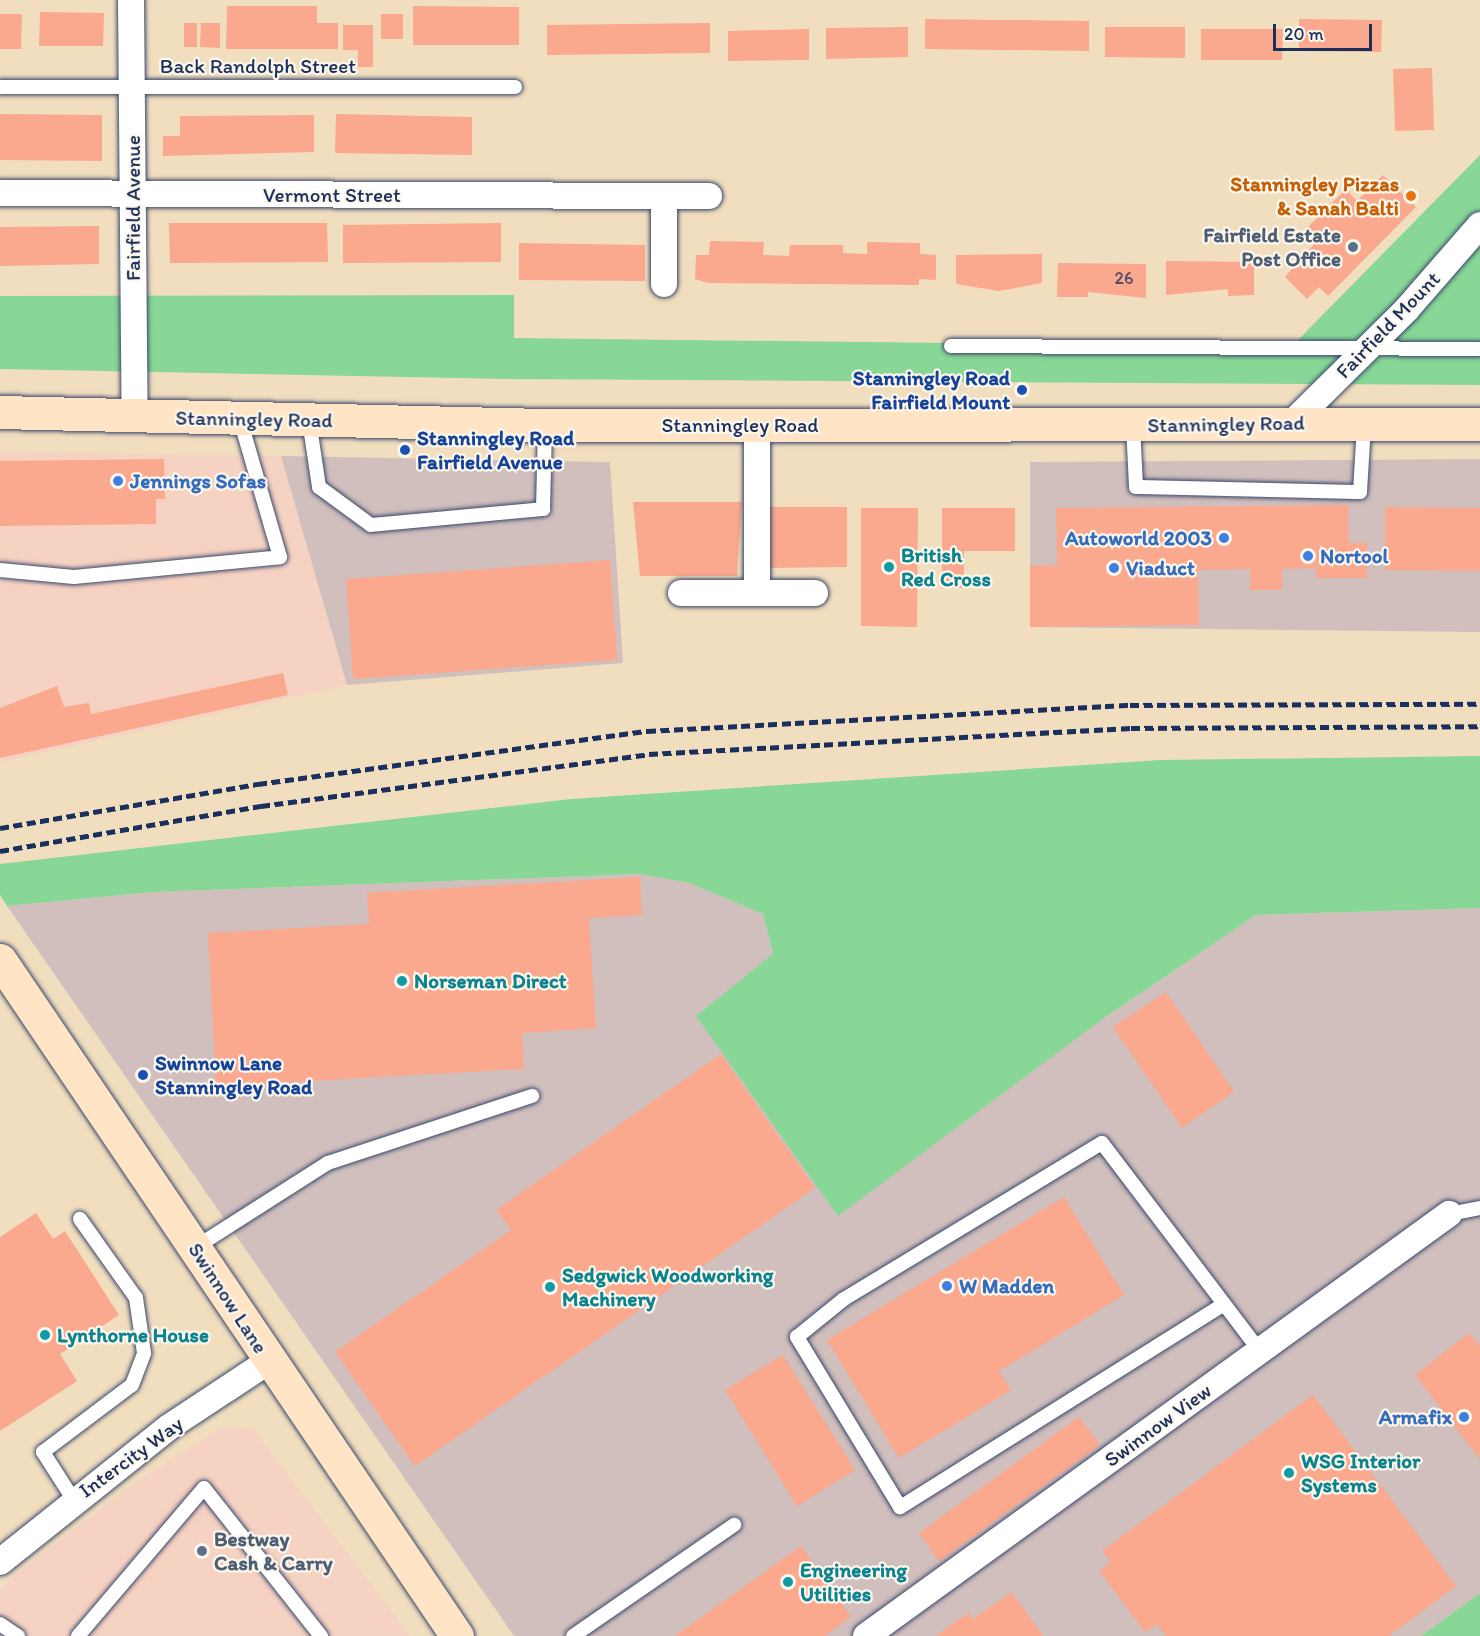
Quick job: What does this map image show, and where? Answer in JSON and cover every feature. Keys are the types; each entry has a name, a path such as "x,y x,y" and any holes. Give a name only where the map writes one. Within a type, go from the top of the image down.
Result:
{"street":[{"name":"Fairfield Avenue","path":"131,0 135,417"},
{"name":"Vermont Street","path":"0,193 709,196"},
{"path":"664,196 664,284"},
{"name":"Fairfield Mount","path":"1292,423 1368,347 1480,225"},
{"name":"Stanningley Road","path":"0,411 135,417 545,425 1480,424"},
{"path":"757,425 758,593"},
{"path":"681,593 815,593"},
{"name":"Swinnow Lane","path":"0,960 457,1636"},
{"name":"Swinnow View","path":"866,1636 1449,1214"},
{"name":"Intercity Way","path":"0,1562 73,1499 269,1361"}],"lane":[{"name":"Back Randolph Street","path":"0,87 515,87"},
{"path":"951,346 1480,349"},
{"path":"0,570 74,577 280,557 240,419"},
{"path":"309,420 319,487 371,525 543,509 545,425"},
{"path":"1133,425 1136,487 1360,492 1364,424"},
{"path":"196,1247 328,1163 532,1096"},
{"path":"1221,1306 900,1508 797,1337 844,1299 1102,1143 1221,1306 1260,1351"},
{"path":"1449,1214 1480,1208"},
{"path":"73,1499 43,1452 132,1385 144,1353 136,1298 80,1219"},
{"path":"78,1636 204,1488 321,1636"},
{"path":"573,1636 734,1526"},
{"path":"0,1624 18,1636"}],"shaded area":[{"path":"0,452 281,456 347,685 0,762"},
{"path":"281,456 610,462 623,663 347,685"},
{"path":"1480,459 1480,632 1030,627 1030,462"},
{"path":"640,874 689,883 763,914 773,954 1104,1018 1256,915 1480,908 1480,1593 1421,1636 514,1636 7,906 153,892"},
{"name":"Bestway Cash & Carry","path":"222,1427 254,1430 410,1636 0,1636 0,1590 16,1574 133,1484"}],"green space":[{"path":"1480,155 1480,385 507,379 0,369 0,296 514,295 514,338 1291,347"},
{"path":"1480,756 1480,908 1256,915 1104,1018 838,1216 696,1016 773,954 763,914 689,883 640,874 153,892 7,906 0,895 0,864 571,799 1160,760"},
{"path":"1480,1593 1480,1636 1421,1636"}],"building":[{"path":"227,6 317,6 317,23 338,23 338,49 226,49"},
{"path":"413,6 519,7 519,45 413,45"},
{"path":"40,12 104,13 103,46 39,46"},
{"path":"0,14 22,14 21,49 0,49"},
{"path":"381,14 403,14 403,39 381,39"},
{"path":"925,19 1089,21 1089,51 925,49"},
{"path":"1299,19 1382,20 1381,52 1299,51"},
{"path":"184,23 197,23 197,47 184,47"},
{"path":"201,23 220,23 220,48 200,47"},
{"path":"710,23 710,53 547,55 547,25"},
{"path":"343,25 373,25 373,67 358,67 358,50 343,50"},
{"path":"908,27 908,57 826,59 826,28"},
{"path":"1105,27 1185,27 1185,58 1105,57"},
{"path":"809,29 809,60 728,61 728,31"},
{"path":"1201,29 1283,29 1282,60 1201,60"},
{"path":"1432,68 1434,130 1395,131 1393,69"},
{"path":"0,114 102,115 102,161 0,160"},
{"path":"336,114 472,117 472,155 335,153"},
{"path":"314,115 314,152 163,156 163,136 180,136 180,116"},
{"path":"1383,175 1416,207 1328,296 1319,287 1307,299 1285,277 1316,242 1304,231 1346,189 1357,201"},
{"path":"169,223 327,223 328,262 170,263"},
{"path":"501,223 501,262 343,263 343,225"},
{"path":"99,226 99,264 0,266 0,227"},
{"path":"710,241 764,242 763,255 789,256 790,245 843,245 843,253 867,254 867,242 920,243 920,254 936,255 936,280 919,279 919,285 708,283 695,279 696,255 709,255"},
{"path":"519,243 645,245 645,281 519,280"},
{"path":"1042,254 1042,283 999,291 956,284 956,255"},
{"path":"1166,261 1254,262 1254,295 1228,296 1228,289 1166,295"},
{"path":"1058,263 1146,264 1146,298 1088,292 1088,297 1057,297"},
{"path":"164,459 165,499 156,499 156,524 0,526 0,461"},
{"path":"633,502 742,502 737,576 640,576"},
{"name":"Viaduct","path":"1348,505 1349,543 1367,543 1367,578 1316,578 1316,568 1282,569 1282,590 1250,590 1250,569 1198,570 1199,625 1030,627 1030,566 1057,565 1056,508"},
{"path":"766,507 847,507 847,567 766,568"},
{"path":"1385,507 1480,508 1480,571 1385,570"},
{"name":"British Red Cross","path":"861,508 918,508 917,627 861,626"},
{"path":"942,508 1015,508 1015,551 964,551 964,588 942,588"},
{"path":"610,560 617,660 353,679 346,579"},
{"path":"283,673 288,695 0,758 0,708 57,686 64,707 89,703 91,714"},
{"name":"Norseman Direct","path":"640,877 642,915 589,918 596,1028 522,1033 524,1069 216,1086 208,933 369,924 367,893"},
{"path":"1166,992 1234,1092 1182,1128 1113,1027"},
{"name":"Sedgwick Woodworking Machinery","path":"721,1054 815,1188 415,1466 335,1352 511,1230 496,1210"},
{"path":"1064,1197 1124,1295 999,1371 1011,1390 899,1458 827,1340"},
{"name":"Lynthorne House","path":"36,1213 53,1239 65,1231 119,1315 60,1354 77,1381 0,1431 0,1237"},
{"name":"Armafix","path":"1469,1333 1480,1346 1480,1459 1415,1375"},
{"path":"783,1355 855,1470 797,1506 725,1390"},
{"name":"WSG Interior Systems","path":"1313,1395 1456,1586 1389,1636 1166,1636 1157,1624 1145,1632 1099,1571 1111,1562 1102,1551"},
{"path":"1079,1417 1100,1445 939,1561 919,1533"},
{"name":"Engineering Utilities","path":"801,1546 851,1617 825,1636 675,1636"},
{"path":"1012,1592 1043,1636 936,1636 968,1613 973,1619"}],"railway":[{"path":"0,828 258,784 647,731 1130,705 1480,704"},
{"path":"0,851 261,806 649,754 1131,728 1480,726"}],"place":[{"name":"Stanningley Pizzas & Sanah Balti","path":"1411,196"},
{"name":"Fairfield Estate Post Office","path":"1353,247"},
{"name":"Stanningley Road Fairfield Mount","path":"1022,390"},
{"name":"Stanningley Road Fairfield Avenue","path":"405,450"},
{"name":"Jennings Sofas","path":"118,481"},
{"name":"Autoworld 2003","path":"1224,538"},
{"name":"Nortool","path":"1308,556"},
{"name":"British Red Cross","path":"889,567"},
{"name":"Viaduct","path":"1114,568"},
{"name":"Norseman Direct","path":"402,981"},
{"name":"Swinnow Lane Stanningley Road","path":"143,1075"},
{"name":"W Madden","path":"947,1286"},
{"name":"Sedgwick Woodworking Machinery","path":"550,1287"},
{"name":"Lynthorne House","path":"45,1335"},
{"name":"Armafix","path":"1464,1417"},
{"name":"WSG Interior Systems","path":"1289,1473"},
{"name":"Bestway Cash & Carry","path":"202,1551"},
{"name":"Engineering Utilities","path":"788,1582"}]}
